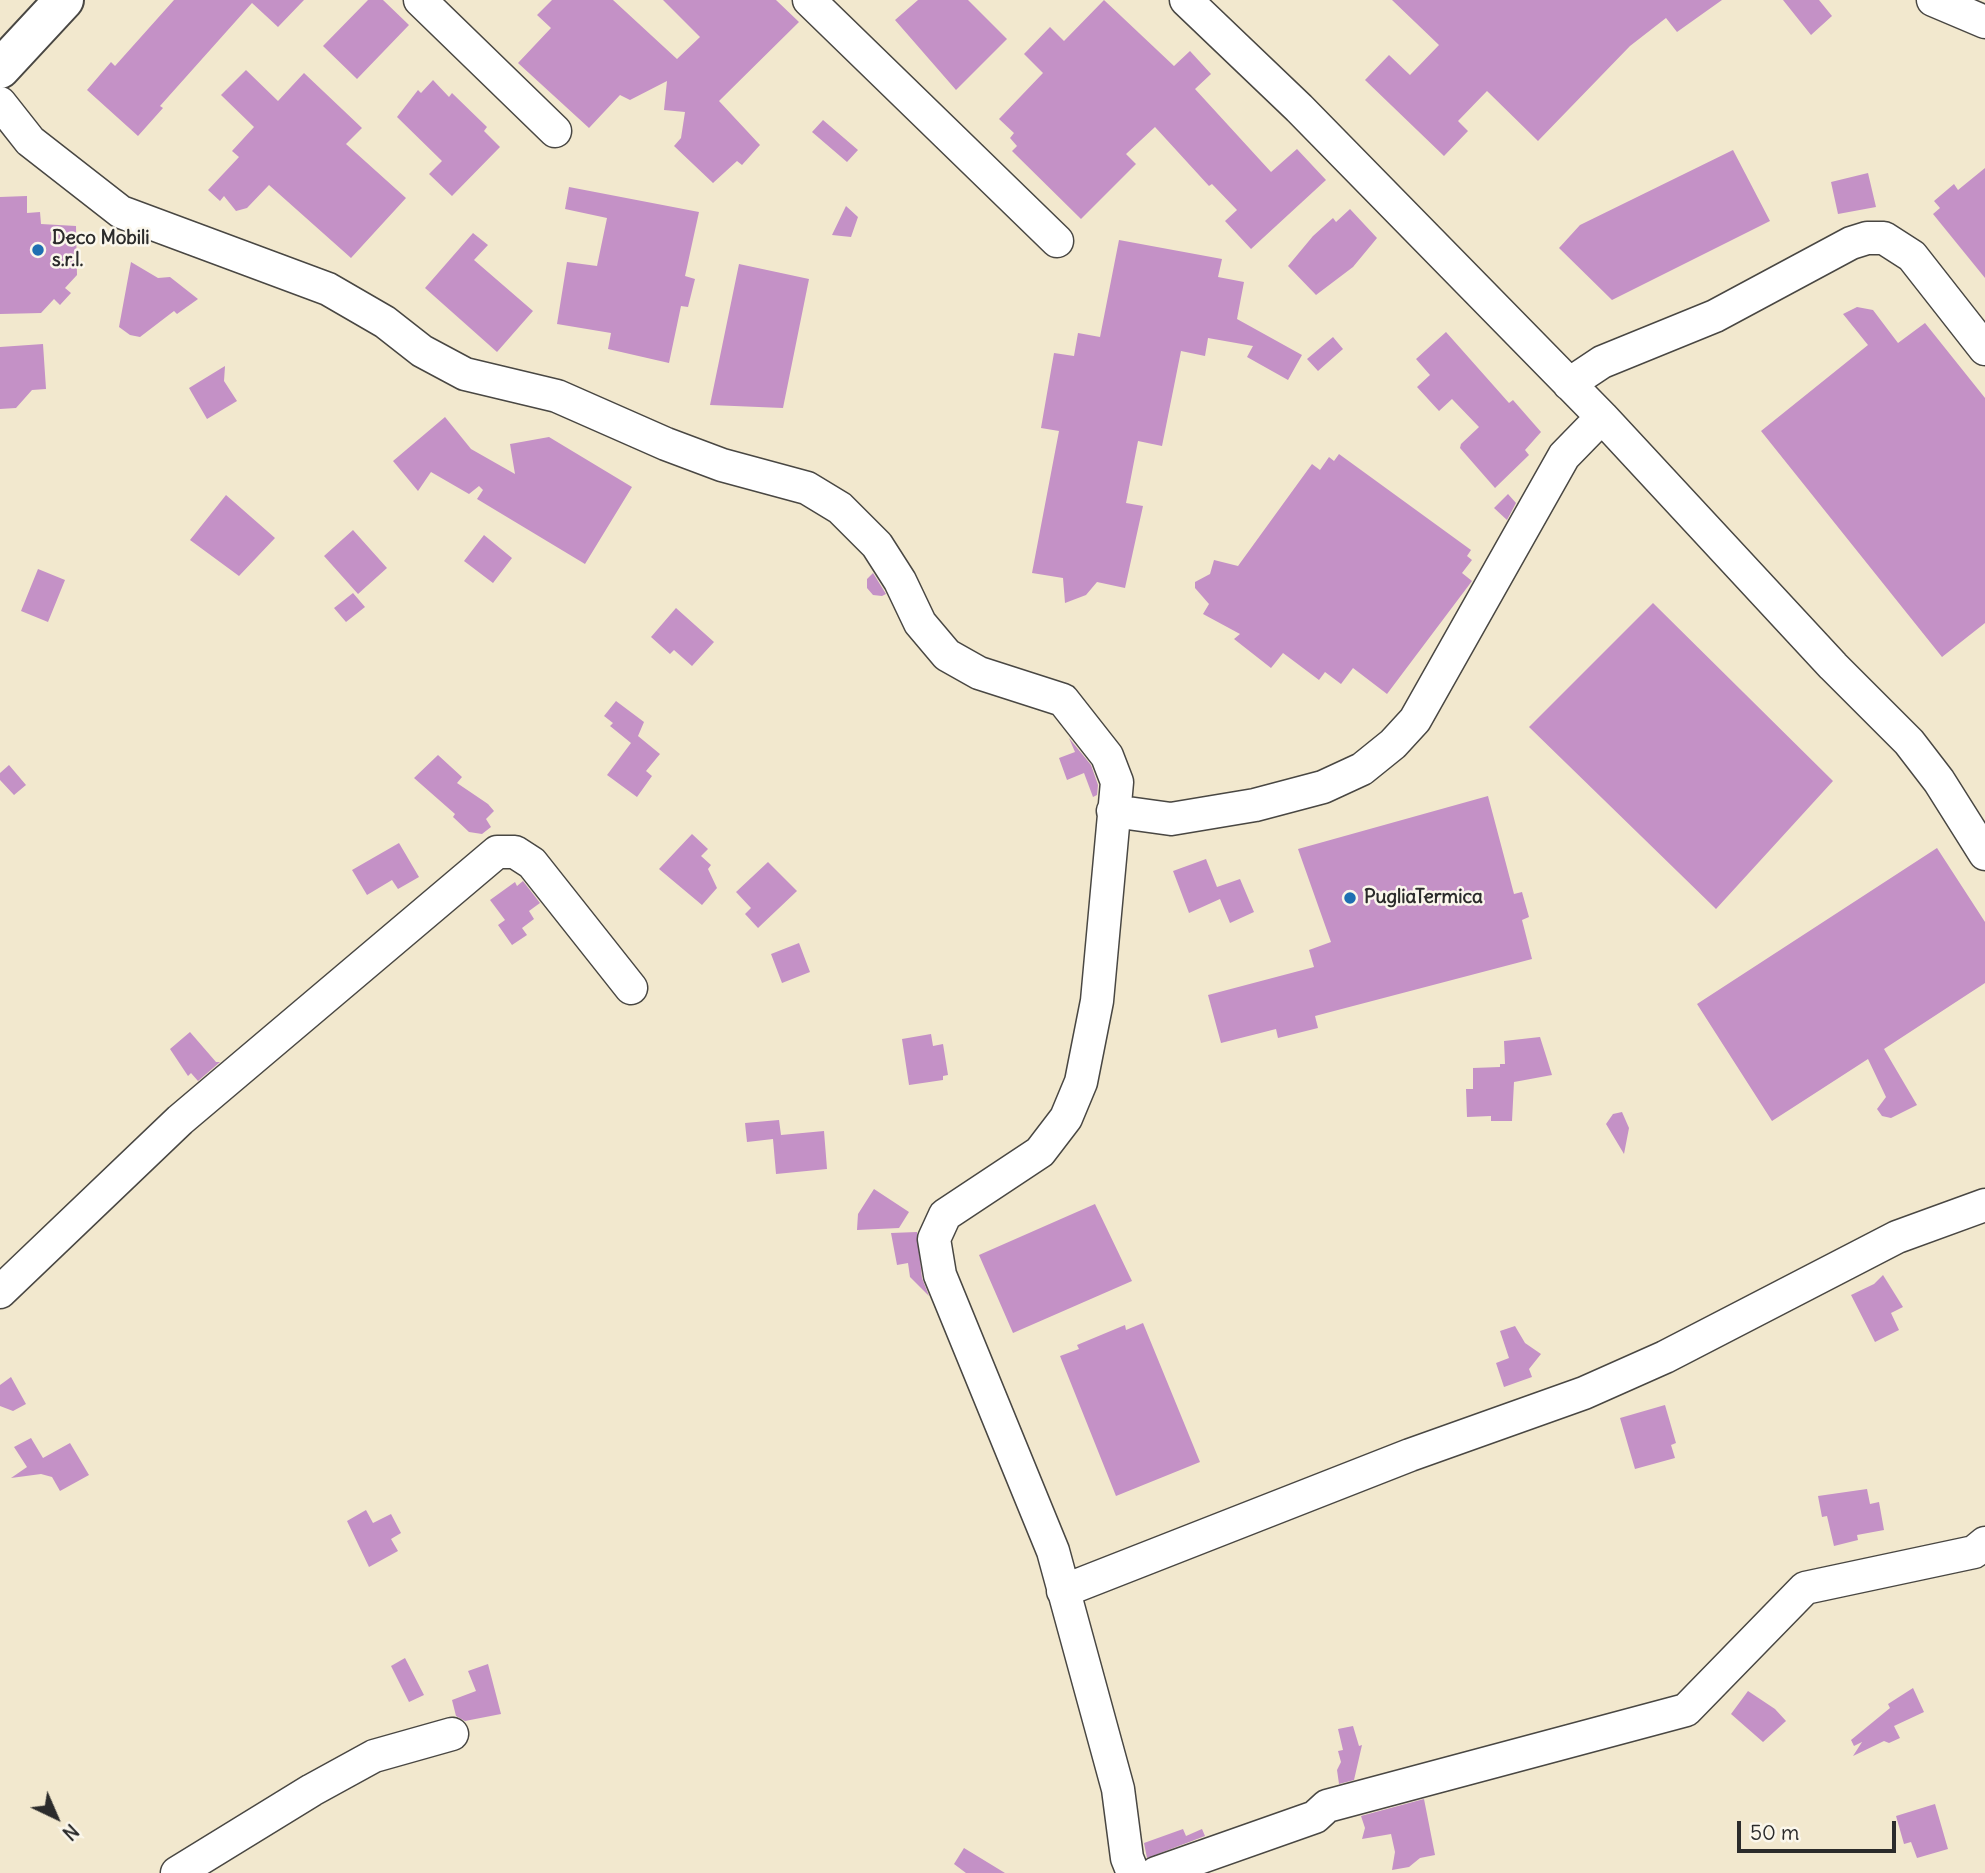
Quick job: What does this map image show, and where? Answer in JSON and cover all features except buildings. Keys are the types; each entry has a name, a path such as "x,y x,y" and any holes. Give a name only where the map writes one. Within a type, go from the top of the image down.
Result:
{"main road":[{"path":"0,69 64,0"}],"street":[{"path":"420,0 555,131"},
{"path":"809,0 1057,241"},
{"path":"1186,0 1299,108 1602,417 1833,666 1909,742 1939,781 1985,854"},
{"path":"1933,0 1985,22"},
{"path":"0,103 30,141 121,212 328,289 385,322 422,351 465,374 557,396 700,457 807,488 840,508 877,545 900,581 920,623 947,655 979,673 1063,700 1111,762 1117,782 1097,1001 1081,1082 1066,1118 1040,1152 946,1215 934,1239 940,1275 1053,1551 1118,1790 1125,1868"},
{"path":"1569,384 1602,362 1715,316 1851,243 1867,238 1884,238 1912,256 1985,349"},
{"path":"1113,811 1171,819 1255,805 1323,787 1363,769 1373,761 1415,720 1564,456 1602,417"},
{"path":"0,1292 180,1119 497,852 515,852 532,863 631,988"},
{"path":"1063,1591 1409,1455 1584,1392 1665,1357 1897,1237 1985,1205"},
{"path":"1156,1873 1315,1816 1327,1806 1686,1710 1805,1588 1974,1552 1985,1543"},
{"path":"177,1873 374,1756 452,1734"}],"place":[{"name":"Deco Mobili s.r.l.","path":"38,250"},
{"name":"PugliaTermica","path":"1350,898"}]}
